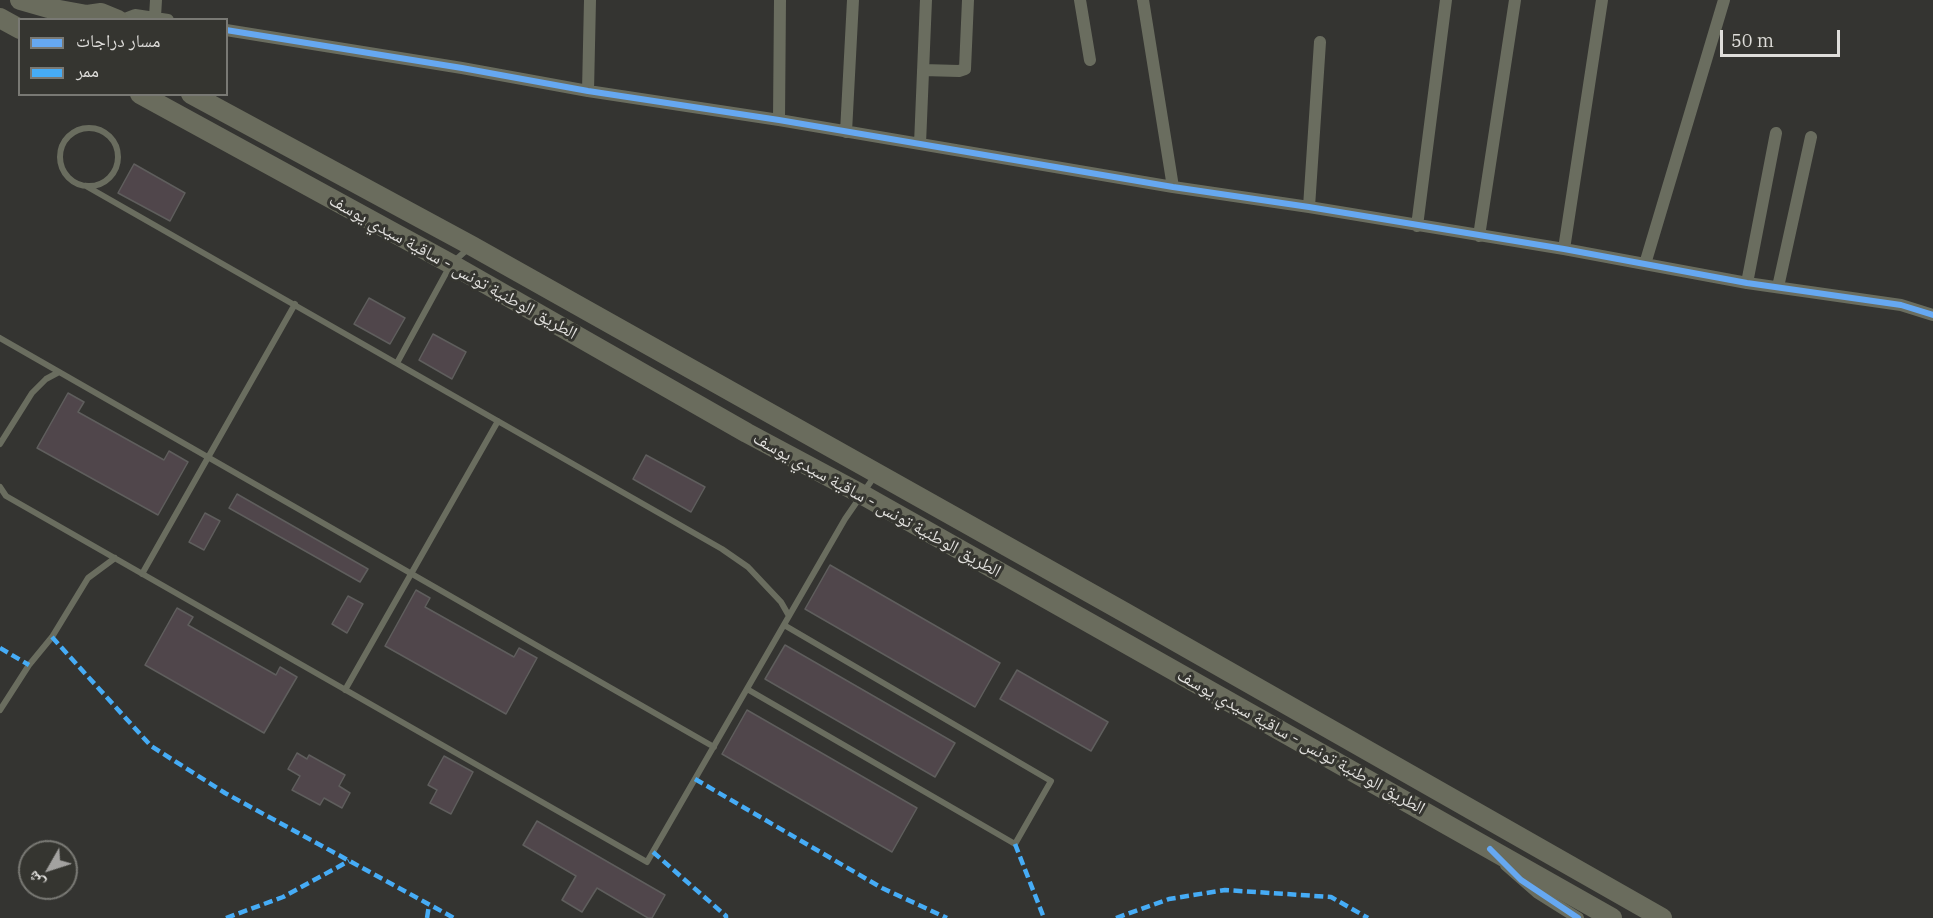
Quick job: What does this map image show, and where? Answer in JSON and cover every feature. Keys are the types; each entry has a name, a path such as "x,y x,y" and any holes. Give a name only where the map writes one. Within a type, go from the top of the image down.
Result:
{"main road":[{"path":"20,0 83,17 101,13 115,18"},
{"path":"0,18 18,28"},
{"name":"الطريق الوطنية تونس - ساقية سيدي يوسف","path":"144,96 452,264 747,433 863,495 1612,918"},
{"name":"الطريق الوطنية تونس - ساقية سيدي يوسف","path":"195,96 472,246 1662,918"}],"street":[{"path":"126,18 135,15 154,18 156,0"},
{"path":"588,91 590,0"},
{"path":"779,120 780,0"},
{"path":"846,132 853,0"},
{"path":"920,144 926,0"},
{"path":"923,70 959,71 965,69 968,0"},
{"path":"1080,0 1090,60"},
{"path":"1143,0 1173,187"},
{"path":"1417,225 1446,0"},
{"path":"1479,236 1515,0"},
{"path":"1564,249 1602,0"},
{"path":"1645,264 1724,0"},
{"path":"228,30 1173,187 1564,249 1747,283 1901,305 1933,315"},
{"path":"1309,207 1320,42"},
{"path":"1747,283 1776,133"},
{"path":"1778,287 1811,137"},
{"path":"1490,849 1521,880 1578,918"}],"lane":[{"path":"86,186 98,185 108,180 115,171 118,161 117,150 112,139 103,132 93,129 81,130 71,135 64,143 61,154 62,165 67,175 76,183 86,186 295,304 722,549 748,567 781,602 789,616"},
{"path":"398,363 452,264 472,246"},
{"path":"142,574 295,304"},
{"path":"0,338 714,747"},
{"path":"0,444 32,393 59,372"},
{"path":"345,690 498,421"},
{"path":"0,487 6,496 647,862 845,519 876,473"},
{"path":"0,710 29,664 52,637 88,578 115,558"},
{"path":"747,689 1015,844 1051,781 784,625"}],"building":[{"path":"134,164 185,193 170,221 118,193"},
{"path":"369,298 405,318 390,344 354,324"},
{"path":"433,334 466,352 452,379 419,360"},
{"path":"68,393 84,402 78,412 164,460 169,451 188,462 158,515 37,448"},
{"path":"646,455 705,487 691,512 633,479"},
{"path":"237,494 368,569 360,582 229,508"},
{"path":"205,513 220,521 204,550 189,542"},
{"path":"830,565 1000,663 975,707 805,609"},
{"path":"416,590 430,598 425,607 514,657 519,648 537,658 506,714 385,646"},
{"path":"348,596 363,604 347,633 332,624"},
{"path":"177,608 193,617 188,625 276,675 280,667 297,677 264,733 145,665"},
{"path":"785,645 955,743 935,777 765,679"},
{"path":"1017,670 1108,722 1091,751 1000,699"},
{"path":"747,710 917,808 892,852 722,754"},
{"path":"297,753 307,759 309,755 345,775 339,786 350,793 342,808 324,798 320,805 292,790 300,776 288,769"},
{"path":"444,756 473,772 451,814 430,803 437,790 428,785"},
{"path":"537,821 665,895 652,918 648,918 597,888 582,912 562,900 576,876 523,845"}],"marked path":[{"path":"52,637 151,746 225,793 454,918"},
{"path":"0,648 29,665"},
{"path":"695,779 882,888 947,918"},
{"path":"1015,844 1044,918"},
{"path":"653,852 726,918"},
{"path":"226,918 283,897 349,861"},
{"path":"1116,918 1169,899 1225,890 1331,897 1368,918"},
{"path":"427,918 429,905"}],"cycle path":[{"path":"228,30 1173,187 1564,249 1747,283 1901,305 1933,315"},
{"path":"1490,849 1521,880 1578,918"}]}
